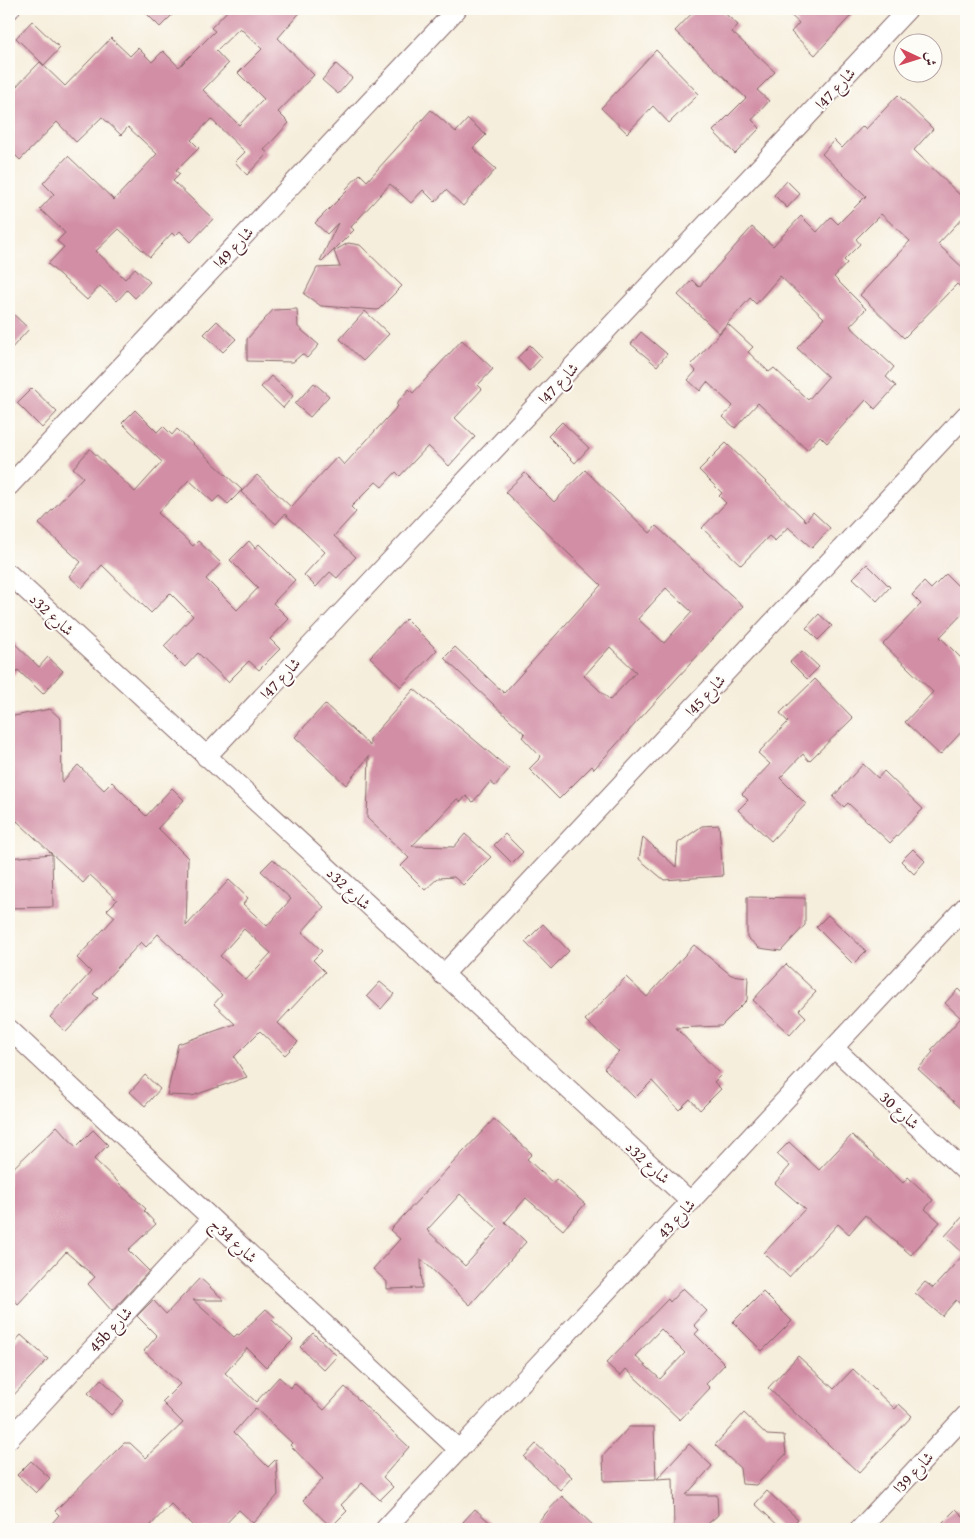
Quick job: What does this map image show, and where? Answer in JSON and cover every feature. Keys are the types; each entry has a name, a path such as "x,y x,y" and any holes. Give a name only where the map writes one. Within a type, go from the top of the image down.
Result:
{"street":[{"name":"شارع 49ا","path":"9,486 456,9"},
{"name":"شارع 47ا","path":"206,757 908,9"},
{"name":"شارع 45ا","path":"444,975 966,415"},
{"name":"شارع 32د","path":"9,574 691,1202"},
{"name":"شارع 43","path":"385,1529 966,906"},
{"name":"شارع 34ج","path":"9,1029 459,1450"},
{"name":"شارع 30","path":"834,1048 966,1172"},
{"name":"45b شارع","path":"9,1439 212,1219"},
{"name":"شارع 39ا","path":"865,1527 966,1415"}],"building":[{"path":"142,9 178,9 160,27"},
{"path":"229,9 303,9 278,38 314,75 278,112 289,123 264,150 268,153 247,175 235,162 245,152 211,119 191,140 199,148 176,171 180,174 173,181 213,219 191,242 180,231 175,236 172,233 150,257 119,229 96,251 125,279 135,268 150,282 135,298 127,290 117,301 100,286 87,300 48,264 64,247 57,241 65,233 40,209 54,194 43,183 68,156 114,200 157,154 128,127 121,135 102,117 76,142 57,122 20,160 9,149 9,94 40,62 65,86 111,38 130,56 138,48 152,62 163,51 179,67 215,31 211,28","holes":["240,28 262,49 238,73 264,99 239,125 203,90 228,64 216,51"]},
{"path":"696,9 720,9 738,25 732,32 775,72 757,90 769,101 752,120 760,128 735,154 713,131 746,98 675,31"},
{"path":"784,9 857,9 815,55 791,32 799,23"},
{"path":"32,21 60,48 44,65 16,38"},
{"path":"656,50 699,94 669,123 653,106 627,133 601,108"},
{"path":"336,64 352,78 338,94 322,80"},
{"path":"898,95 933,129 914,150 966,201 966,214 938,244 966,271 966,292 957,284 904,338 860,295 910,241 881,214 856,239 860,244 844,260 847,263 834,277 866,309 850,326 894,367 886,377 896,386 875,409 866,400 827,443 820,436 807,450 758,403 735,428 723,417 733,406 707,382 700,391 688,380 696,371 691,365 728,324 753,347 748,352 769,372 774,368 808,400 828,377 797,348 824,318 780,276 756,304 750,298 719,333 678,295 692,280 699,287 752,227 773,246 801,216 817,232 831,217 838,224 866,196 822,154 834,140 842,148 863,126 866,129"},
{"path":"431,110 456,132 468,119 486,135 473,148 496,169 463,206 446,190 435,202 423,190 411,203 390,184 351,227 354,230 322,262 320,261 338,223 327,234 315,223 348,190 346,189 360,174 367,181"},
{"path":"787,181 800,194 787,208 774,195"},
{"path":"348,243 360,245 402,286 378,310 321,306 304,294 317,268 340,267 334,251"},
{"path":"297,309 298,327 319,345 307,358 302,354 293,362 247,361 247,339 273,310"},
{"path":"9,310 29,329 9,351"},
{"path":"365,311 389,334 363,361 340,339"},
{"path":"217,321 236,339 223,352 204,334"},
{"path":"641,332 667,354 657,366 631,344"},
{"path":"462,340 493,369 478,385 482,389 455,418 475,437 449,466 428,446 400,476 396,472 382,487 376,482 351,507 356,512 334,536 356,557 337,578 330,572 316,587 304,575 325,552 285,514 276,524 241,492 257,475 291,507 337,457 344,465 398,406 396,404 409,389 413,393"},
{"path":"530,345 542,357 529,371 517,358"},
{"path":"271,376 293,396 283,408 261,387"},
{"path":"314,383 329,396 310,417 295,404"},
{"path":"32,388 57,412 42,428 17,403"},
{"path":"135,410 157,432 163,426 172,435 177,429 242,490 228,504 219,496 213,502 189,480 158,513 193,546 198,541 221,563 206,579 237,610 258,588 230,560 249,541 255,548 259,544 295,580 273,603 289,619 270,639 280,649 259,670 249,661 228,682 198,653 185,667 164,646 193,616 170,593 151,613 102,565 82,588 69,576 81,562 39,524 83,477 73,468 90,449 135,492 162,462 122,423"},
{"path":"562,422 589,448 575,463 548,436"},
{"path":"726,443 806,521 813,512 830,528 812,548 788,527 775,541 769,536 741,565 702,528 726,503 719,496 722,493 699,470"},
{"path":"585,470 650,533 656,526 743,606 594,769 592,766 559,799 529,769 541,757 522,737 525,734 444,658 455,647 504,693 601,585 505,492 525,473 554,502","holes":["666,588 692,612 664,643 638,619","610,647 636,672 610,700 584,676"]},
{"path":"867,564 890,587 877,601 853,578"},
{"path":"946,574 966,594 966,610 940,637 966,663 966,727 940,755 905,722 933,692 883,644 921,604 912,595 924,582 931,589"},
{"path":"819,614 832,626 818,640 806,628"},
{"path":"406,619 437,650 401,687 370,657"},
{"path":"9,638 39,667 48,657 63,671 43,694 18,670 9,680"},
{"path":"802,651 819,667 807,679 790,662"},
{"path":"815,679 853,718 809,761 803,754 780,778 806,804 771,841 738,810 748,800 742,794 770,764 758,753 788,722 780,713"},
{"path":"414,689 509,769 495,786 490,782 473,802 466,796 461,802 457,799 412,846 454,847 465,834 491,857 463,885 454,877 438,878 425,890 401,866 409,858 367,818 369,756 346,785 295,737 325,704 370,746 370,739"},
{"path":"50,709 61,719 62,782 78,765 104,790 112,782 146,816 172,788 184,800 158,828 188,858 186,926 229,880 248,898 243,904 267,926 291,899 261,871 273,859 324,907 302,932 322,951 313,960 325,972 278,1023 298,1042 285,1055 260,1031 234,1057 247,1077 192,1096 167,1095 178,1044 235,1024 214,1004 222,995 158,934 146,947 141,942 93,994 98,998 66,1032 50,1017 91,972 77,958 115,917 107,910 117,900 90,875 83,883 17,821 9,831 9,717","holes":["244,929 271,953 246,980 220,956"]},
{"path":"863,764 878,778 884,771 923,809 890,843 848,803 844,807 833,797"},
{"path":"719,825 723,876 664,880 639,859 643,837 676,867 678,843 702,826"},
{"path":"505,834 523,852 512,863 494,845"},
{"path":"913,849 925,861 914,874 901,861"},
{"path":"52,854 53,907 9,908 9,858"},
{"path":"747,897 805,898 805,925 781,951 759,948 747,937"},
{"path":"828,915 866,951 853,964 816,927"},
{"path":"543,924 569,951 551,969 525,942"},
{"path":"694,945 731,975 748,977 747,1000 721,1026 676,1028 721,1075 714,1082 721,1089 700,1110 690,1099 679,1110 652,1081 635,1098 604,1068 619,1052 585,1020 626,977 647,997"},
{"path":"786,964 816,992 799,1010 806,1017 790,1035 753,1000"},
{"path":"380,982 394,994 381,1009 367,996"},
{"path":"958,989 966,997 966,1113 918,1069 933,1052 931,1050 961,1018 945,1003"},
{"path":"145,1075 160,1089 145,1106 130,1092"},
{"path":"494,1119 532,1154 527,1159 553,1183 556,1179 585,1204 563,1230 526,1198 505,1222 526,1242 470,1305 421,1259 422,1288 387,1289 387,1282 373,1269 400,1239 390,1230","holes":["460,1194 498,1229 465,1266 427,1230"]},
{"path":"57,1126 76,1147 93,1130 108,1145 94,1159 146,1209 144,1211 156,1224 128,1250 149,1271 112,1311 88,1284 95,1277 66,1252 18,1304 9,1294 9,1172"},
{"path":"852,1135 903,1183 908,1177 933,1200 925,1209 940,1222 911,1255 865,1215 849,1234 838,1224 789,1277 764,1253 805,1209 775,1183 790,1166 777,1154 789,1142 819,1170"},
{"path":"966,1213 966,1309 956,1300 942,1316 915,1293 925,1282 933,1288 964,1254 945,1236"},
{"path":"200,1278 224,1300 193,1300 234,1337 237,1334 239,1335 266,1309 275,1317 272,1320 293,1340 266,1367 247,1348 225,1373 256,1402 279,1377 291,1388 294,1383 324,1410 345,1387 409,1447 383,1477 393,1487 380,1500 362,1483 341,1505 347,1511 331,1527 303,1500 323,1479 290,1445 292,1443 255,1408 234,1432 268,1467 276,1459 278,1495 253,1523 239,1510 221,1529 196,1529 171,1504 147,1529 47,1529 59,1515 55,1511 124,1443 130,1443 146,1458 183,1423 162,1402 180,1384 144,1351 157,1336 137,1316 153,1300 166,1314"},
{"path":"683,1288 707,1311 694,1325 699,1330 695,1334 725,1364 706,1384 710,1388 680,1420 626,1369 620,1376 606,1363 668,1299 670,1302","holes":["661,1329 685,1353 660,1379 635,1356"]},
{"path":"763,1292 792,1321 762,1351 733,1322"},
{"path":"313,1333 337,1356 324,1370 300,1347"},
{"path":"21,1335 48,1359 9,1400 9,1348"},
{"path":"798,1356 834,1389 853,1369 895,1409 899,1404 912,1416 859,1473 768,1388"},
{"path":"101,1379 124,1401 111,1415 88,1393"},
{"path":"744,1413 767,1435 784,1436 786,1454 756,1485 742,1484 740,1468 715,1445"},
{"path":"629,1427 654,1427 656,1479 604,1481 603,1456"},
{"path":"536,1444 572,1477 560,1490 524,1457"},
{"path":"689,1444 712,1466 686,1495 717,1495 718,1515 702,1529 674,1529 673,1478 657,1479"},
{"path":"31,1461 50,1478 36,1493 17,1475"},
{"path":"767,1491 798,1519 788,1529 782,1529 755,1504"},
{"path":"562,1496 597,1529 531,1529"},
{"path":"475,1509 497,1529 470,1529 463,1522"},
{"path":"956,1509 966,1519 966,1529 936,1529"}]}
